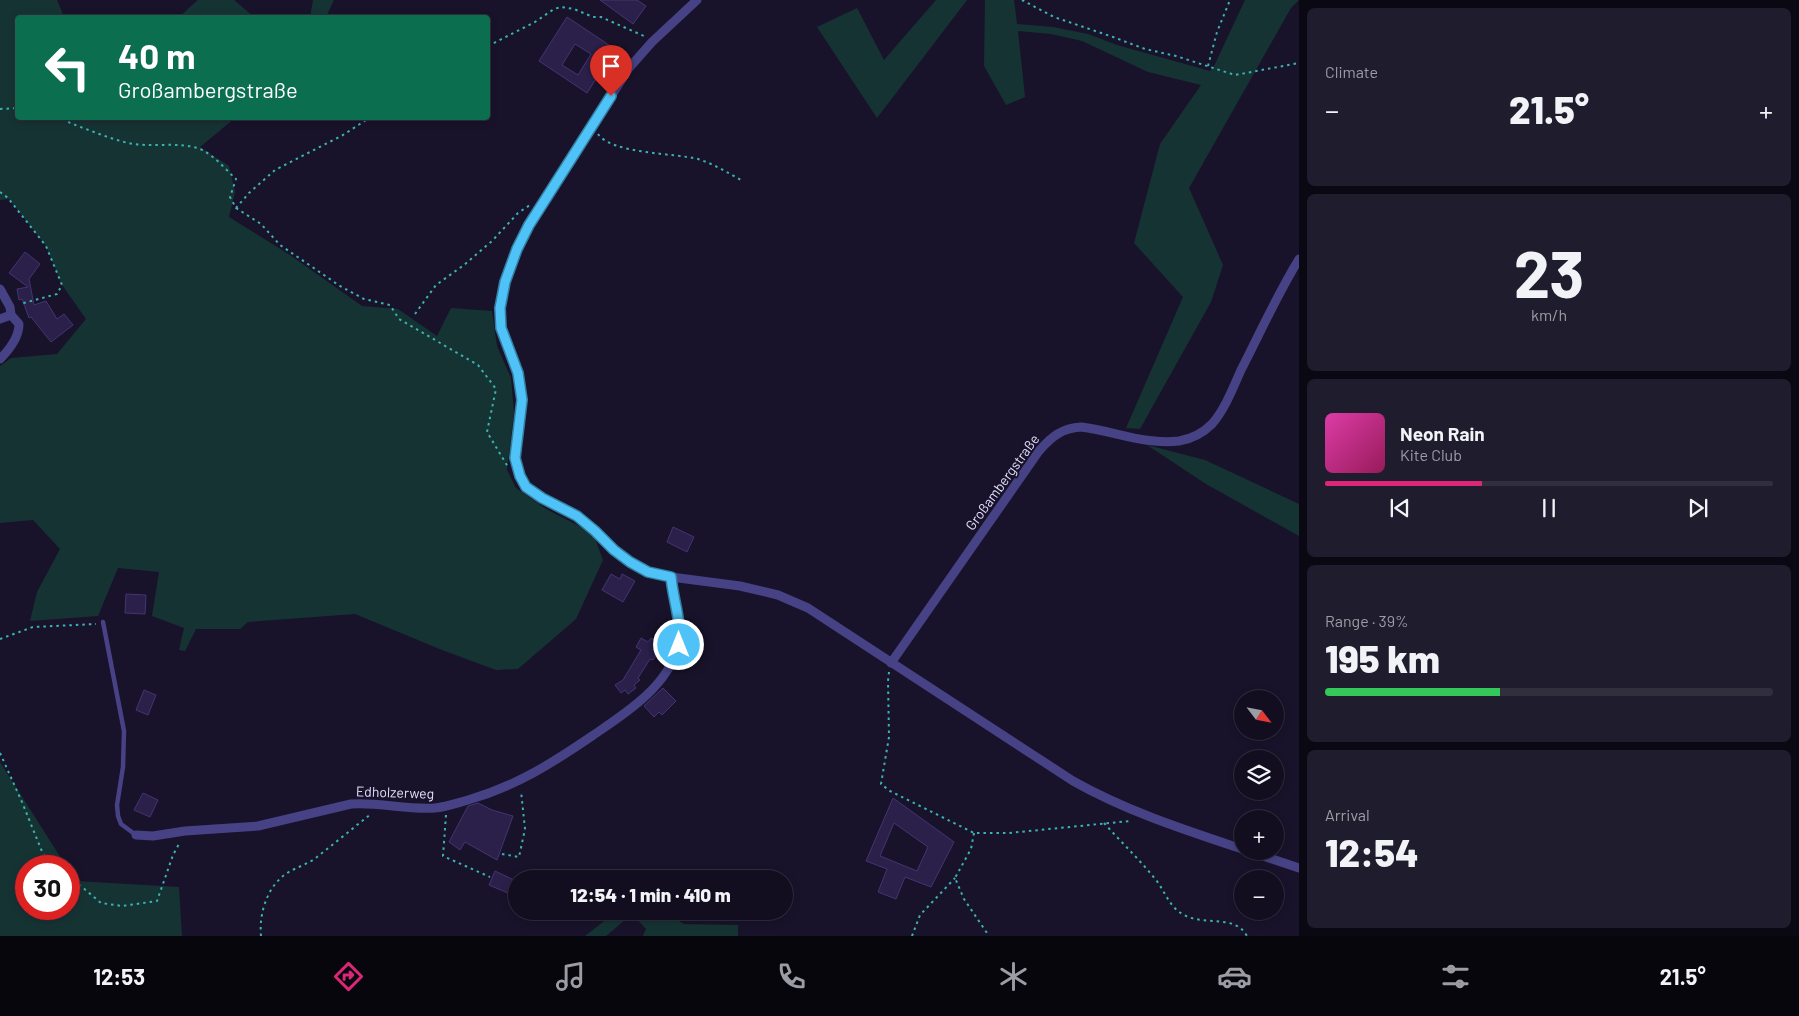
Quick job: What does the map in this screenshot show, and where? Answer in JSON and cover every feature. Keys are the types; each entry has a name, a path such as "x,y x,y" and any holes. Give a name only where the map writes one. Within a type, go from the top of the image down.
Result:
{"street":[{"path":"697,0 652,42 629,68 529,225 517,249 505,282 500,308 501,328 518,373 522,400 515,458 520,476 526,487 542,498 577,516 614,550 648,572 740,586 778,596 823,617 1073,781 1098,795 1146,815 1234,846"},
{"name":"Großambergstraße","path":"891,662 1039,451 1057,434 1081,427 1144,441 1169,442 1191,438 1213,423 1299,259"},
{"path":"0,289 20,324 19,330 0,359"},
{"path":"0,319 11,311"},
{"name":"Edholzerweg","path":"136,834 153,836 185,831 258,826 351,804 366,803 434,808 488,794 520,781 540,771 637,704 662,678 679,645 680,633 671,577"},
{"path":"1275,860 1299,868"}],"lane":[{"path":"103,622 124,731 123,767 117,805 118,816 121,824 136,834"}],"path":[{"path":"1022,0 1054,17 1113,36 1145,49 1176,56 1235,75 1299,63"},
{"path":"1208,66 1217,32 1230,0"},
{"path":"490,45 535,22 554,8 561,7 593,17 601,17 638,33 652,42"},
{"path":"0,109 15,108"},
{"path":"66,120 126,142 150,146 175,145 200,150 218,161 236,178 230,197 236,208 261,224 280,245 340,286 364,299 390,305 398,319 478,365 496,389 487,432 505,465 520,476"},
{"path":"236,208 249,193 275,170 332,142 366,120"},
{"path":"592,126 601,138 617,145 656,154 696,159 715,165 743,181"},
{"path":"0,192 8,198 46,246 62,285 57,294 11,311"},
{"path":"415,314 436,285 464,265 492,241 518,212 533,203"},
{"path":"0,639 33,627 94,625 103,622"},
{"path":"891,662 888,681 889,737 881,784 890,791 974,833 1009,833 1137,820 1146,815"},
{"path":"0,754 44,855"},
{"path":"502,854 519,857 525,829 520,781"},
{"path":"447,805 443,856 490,877"},
{"path":"261,936 262,915 267,899 275,885 284,876 314,859 374,811"},
{"path":"1104,823 1156,881 1171,906 1184,915 1196,920 1231,923 1246,933 1247,936"},
{"path":"80,885 101,903 122,906 157,901 173,855 185,831"},
{"path":"912,936 920,915 955,878 971,849 974,833"},
{"path":"955,878 964,899 989,936"}],"green space":[{"path":"0,0 57,0 63,15 15,15 15,120 233,120 200,147 229,166 235,192 229,217 290,255 362,306 398,309 437,336 451,308 492,311 497,346 511,378 514,412 507,470 516,488 546,509 593,533 603,560 576,619 518,669 496,670 355,614 248,622 240,629 196,629 185,651 179,650 184,628 152,616 159,572 118,568 98,616 30,621 37,592 60,549 33,520 0,523 0,366 11,358 57,354 86,319 62,285 46,246 9,199 0,200"},
{"path":"198,0 234,0 252,15 181,15"},
{"path":"313,0 334,0 327,15 310,15"},
{"path":"936,0 967,0 877,118 817,27 857,8 884,60"},
{"path":"985,0 1014,0 1017,24 1053,27 1088,34 1117,45 1210,71 1245,0 1299,0 1291,8 1189,188 1223,265 1211,302 1140,429 1126,428 1183,297 1134,243 1160,144 1201,85 1148,72 1082,41 1051,34 1018,31 1025,97 1006,105 984,66"},
{"path":"1147,445 1205,460 1299,504 1299,536 1206,484"},
{"path":"0,762 59,855 15,855 15,920 80,920 80,881 179,887 182,936 0,936"},
{"path":"605,920 625,920 606,936 585,936"},
{"path":"638,920 677,920 684,924 738,925 738,936 643,936 646,929"}],"building":[{"path":"600,0 637,0 646,6 633,24"},
{"path":"567,17 615,49 587,93 539,61","holes":["575,44 591,54 578,75 562,65"]},
{"path":"25,252 40,264 29,279 34,305 46,301 57,319 64,314 73,325 51,342 31,317 29,318 22,299 19,300 17,289 28,287 9,273"},
{"path":"673,527 694,537 687,552 667,542"},
{"path":"611,574 620,579 622,574 635,581 623,602 602,590"},
{"path":"126,594 146,595 145,614 125,613"},
{"path":"641,638 648,642 651,638 658,642 654,648 659,651 653,660 650,659 638,678 640,680 634,685 636,688 628,694 625,690 621,693 615,685 623,680 641,650 636,647"},
{"path":"663,688 676,701 662,715 659,712 654,717 644,706"},
{"path":"144,690 156,695 148,715 136,710"},
{"path":"143,793 158,800 150,817 134,810"},
{"path":"893,798 954,842 931,887 905,877 896,899 878,892 887,869 866,861","holes":["894,823 928,847 917,871 880,856"]},
{"path":"478,803 492,810 513,816 497,860 465,842 460,850 449,842 468,806"},
{"path":"495,871 508,877 508,893 489,885"}],"route":[{"path":"611,96 529,225 517,249 505,282 500,308 501,328 518,373 522,400 515,458 520,476 526,487 542,498 577,516 630,562 648,572 671,577 679,622 679,645"}]}
